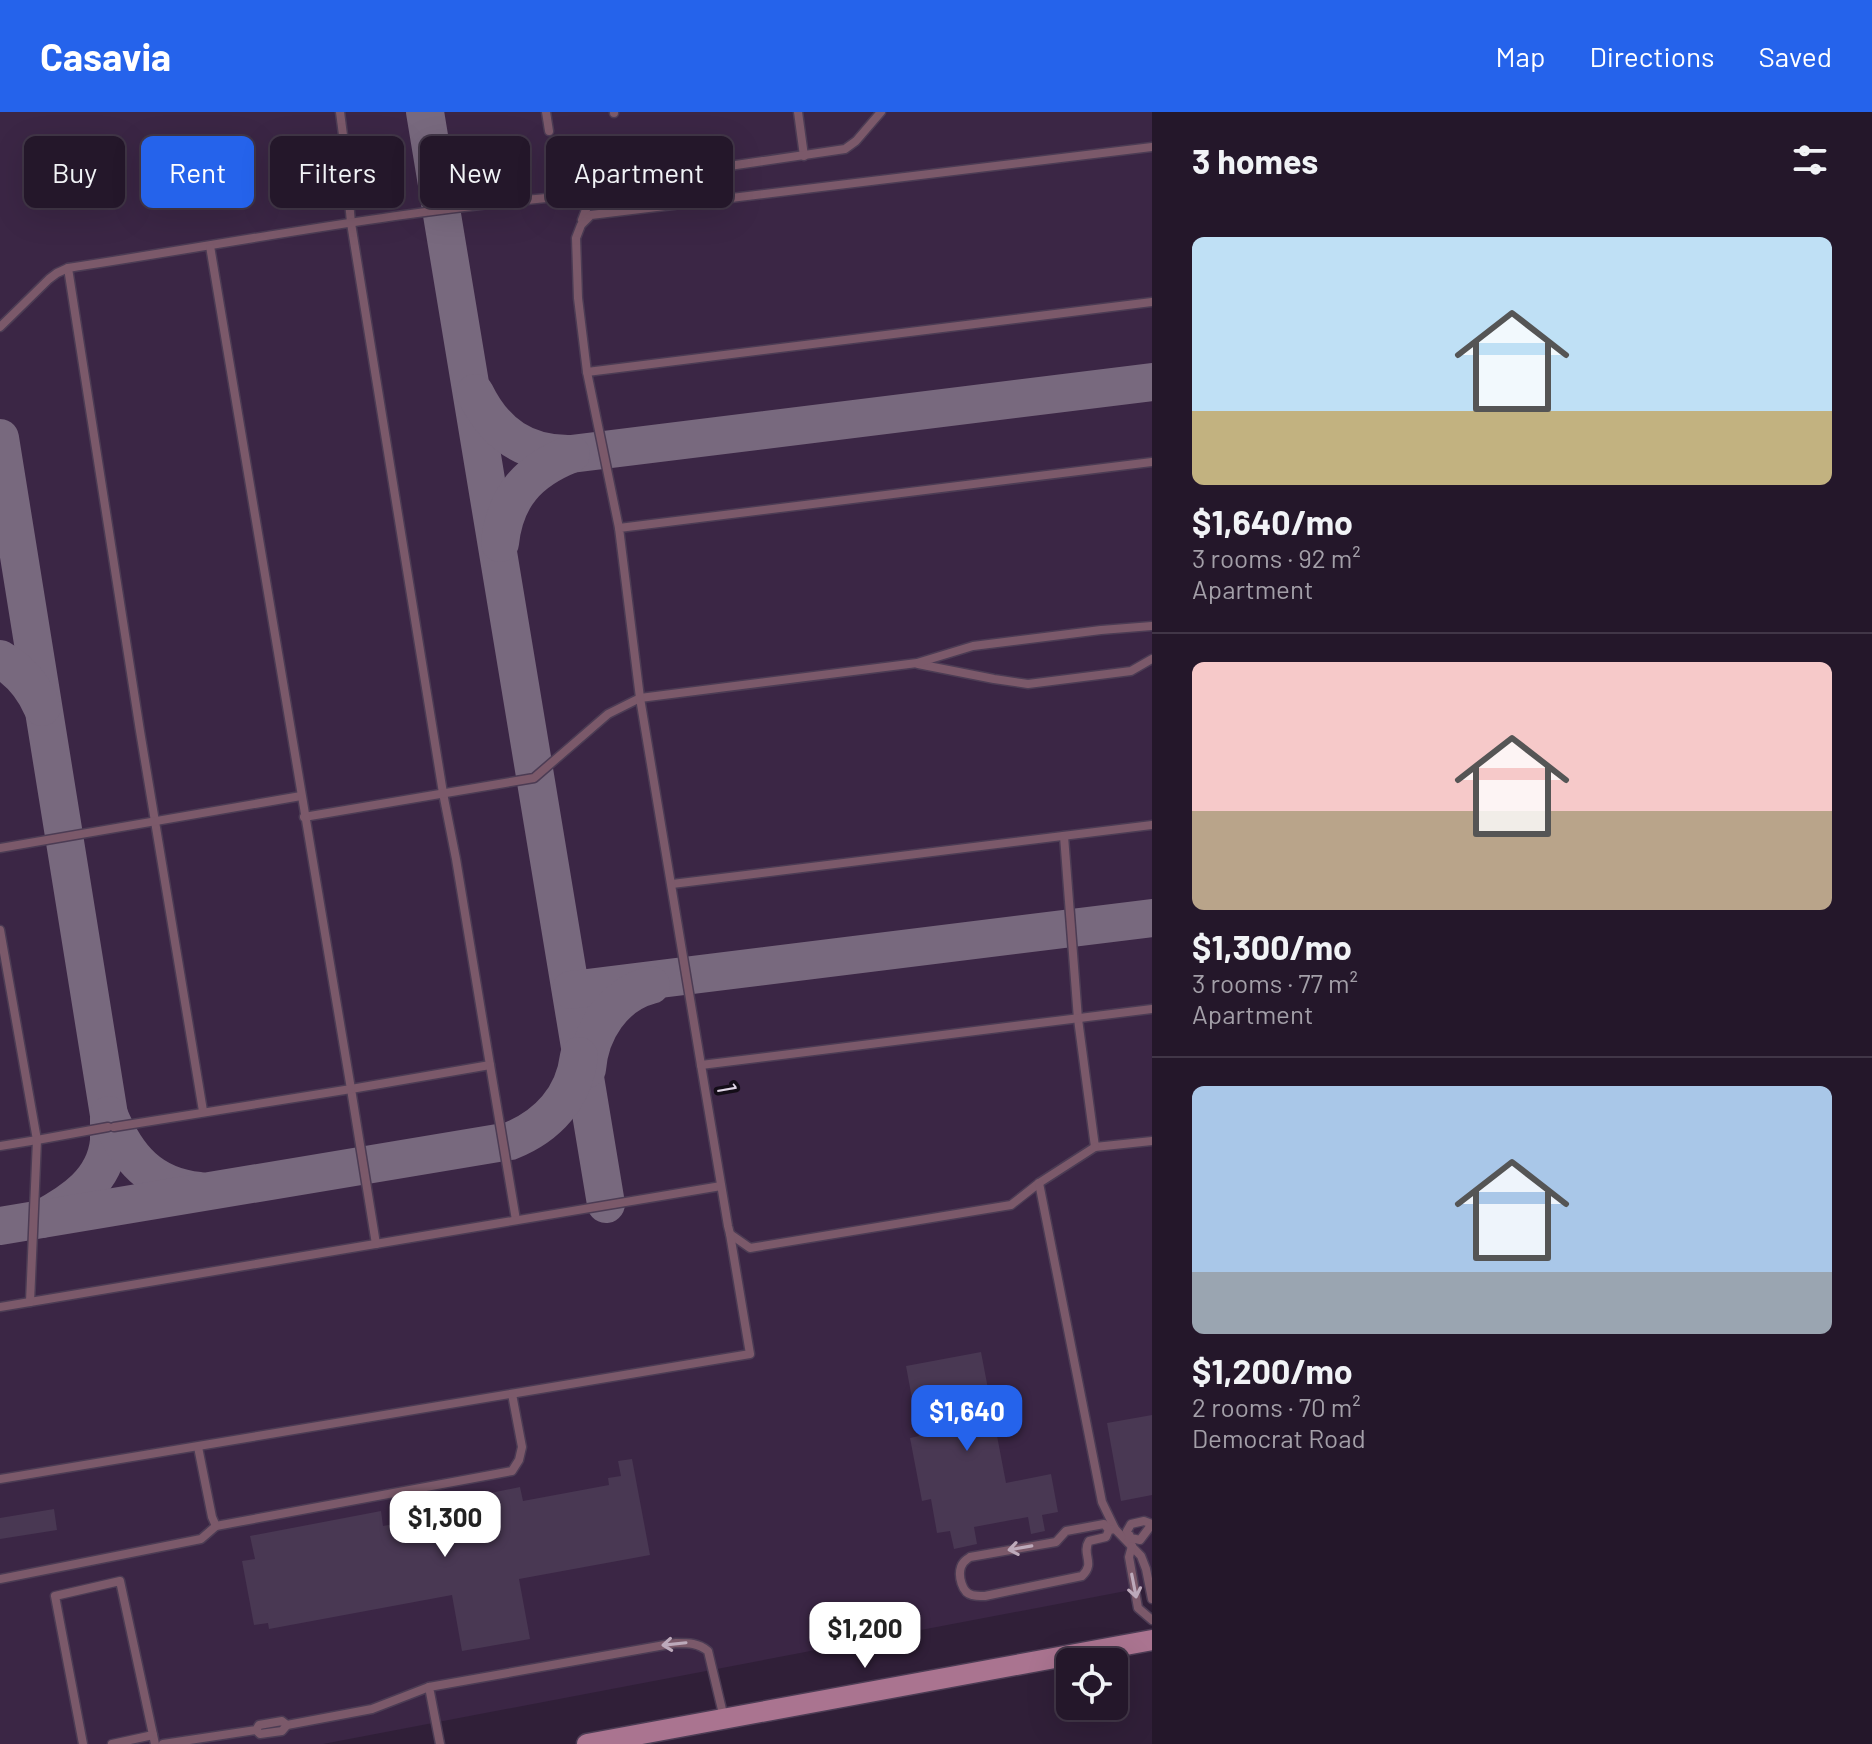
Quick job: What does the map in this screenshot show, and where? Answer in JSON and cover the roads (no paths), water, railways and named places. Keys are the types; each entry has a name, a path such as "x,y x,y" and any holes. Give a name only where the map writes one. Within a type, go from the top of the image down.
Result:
{"main road":[{"path":"587,1744 1152,1640"}],"lane":[{"path":"340,112 351,223 516,1220"},
{"path":"546,112 549,131"},
{"path":"798,112 804,156"},
{"path":"733,166 845,149 881,112"},
{"path":"581,225 591,215 1152,147"},
{"path":"0,327 49,279 68,268 442,209 583,195 587,207 576,238 578,298 587,372 619,528 640,698 701,1065"},
{"path":"210,246 376,1244"},
{"path":"68,268 203,1111"},
{"path":"587,372 1152,302"},
{"path":"619,528 1152,462"},
{"path":"304,817 534,778 608,714 640,698 917,663 973,646 1152,626"},
{"path":"917,663 1028,684 1131,671 1152,659"},
{"path":"0,848 301,796"},
{"path":"672,884 1152,825"},
{"path":"1064,836 1078,1019 1095,1147"},
{"path":"0,930 3,973 37,1140 30,1302"},
{"name":"1","path":"512,1394 750,1354 701,1065 1152,1009"},
{"path":"0,1146 490,1065"},
{"path":"730,1234 750,1248 1011,1205 1095,1147 1152,1141"},
{"path":"1039,1183 1102,1502 1112,1530"},
{"path":"0,1307 721,1186"},
{"path":"0,1479 512,1394 522,1447 512,1471 216,1526 201,1539 0,1579"},
{"path":"198,1447 216,1526"},
{"path":"1130,1542 1140,1540 1152,1524 1144,1521 1131,1524 1127,1531 1138,1608 1152,1620"},
{"path":"1112,1530 1106,1537 1089,1541 1086,1545 1089,1565 1082,1576 985,1596 967,1594 963,1588 960,1570 963,1562 970,1557 1056,1542 1066,1531 1104,1524 1130,1542 1141,1556 1152,1599"},
{"path":"83,1744 55,1596 120,1581 154,1740 112,1744"},
{"path":"163,1744 256,1730 260,1734 282,1731 287,1725 372,1709 429,1687 692,1642 708,1651 724,1719"},
{"path":"429,1687 440,1744"}]}
